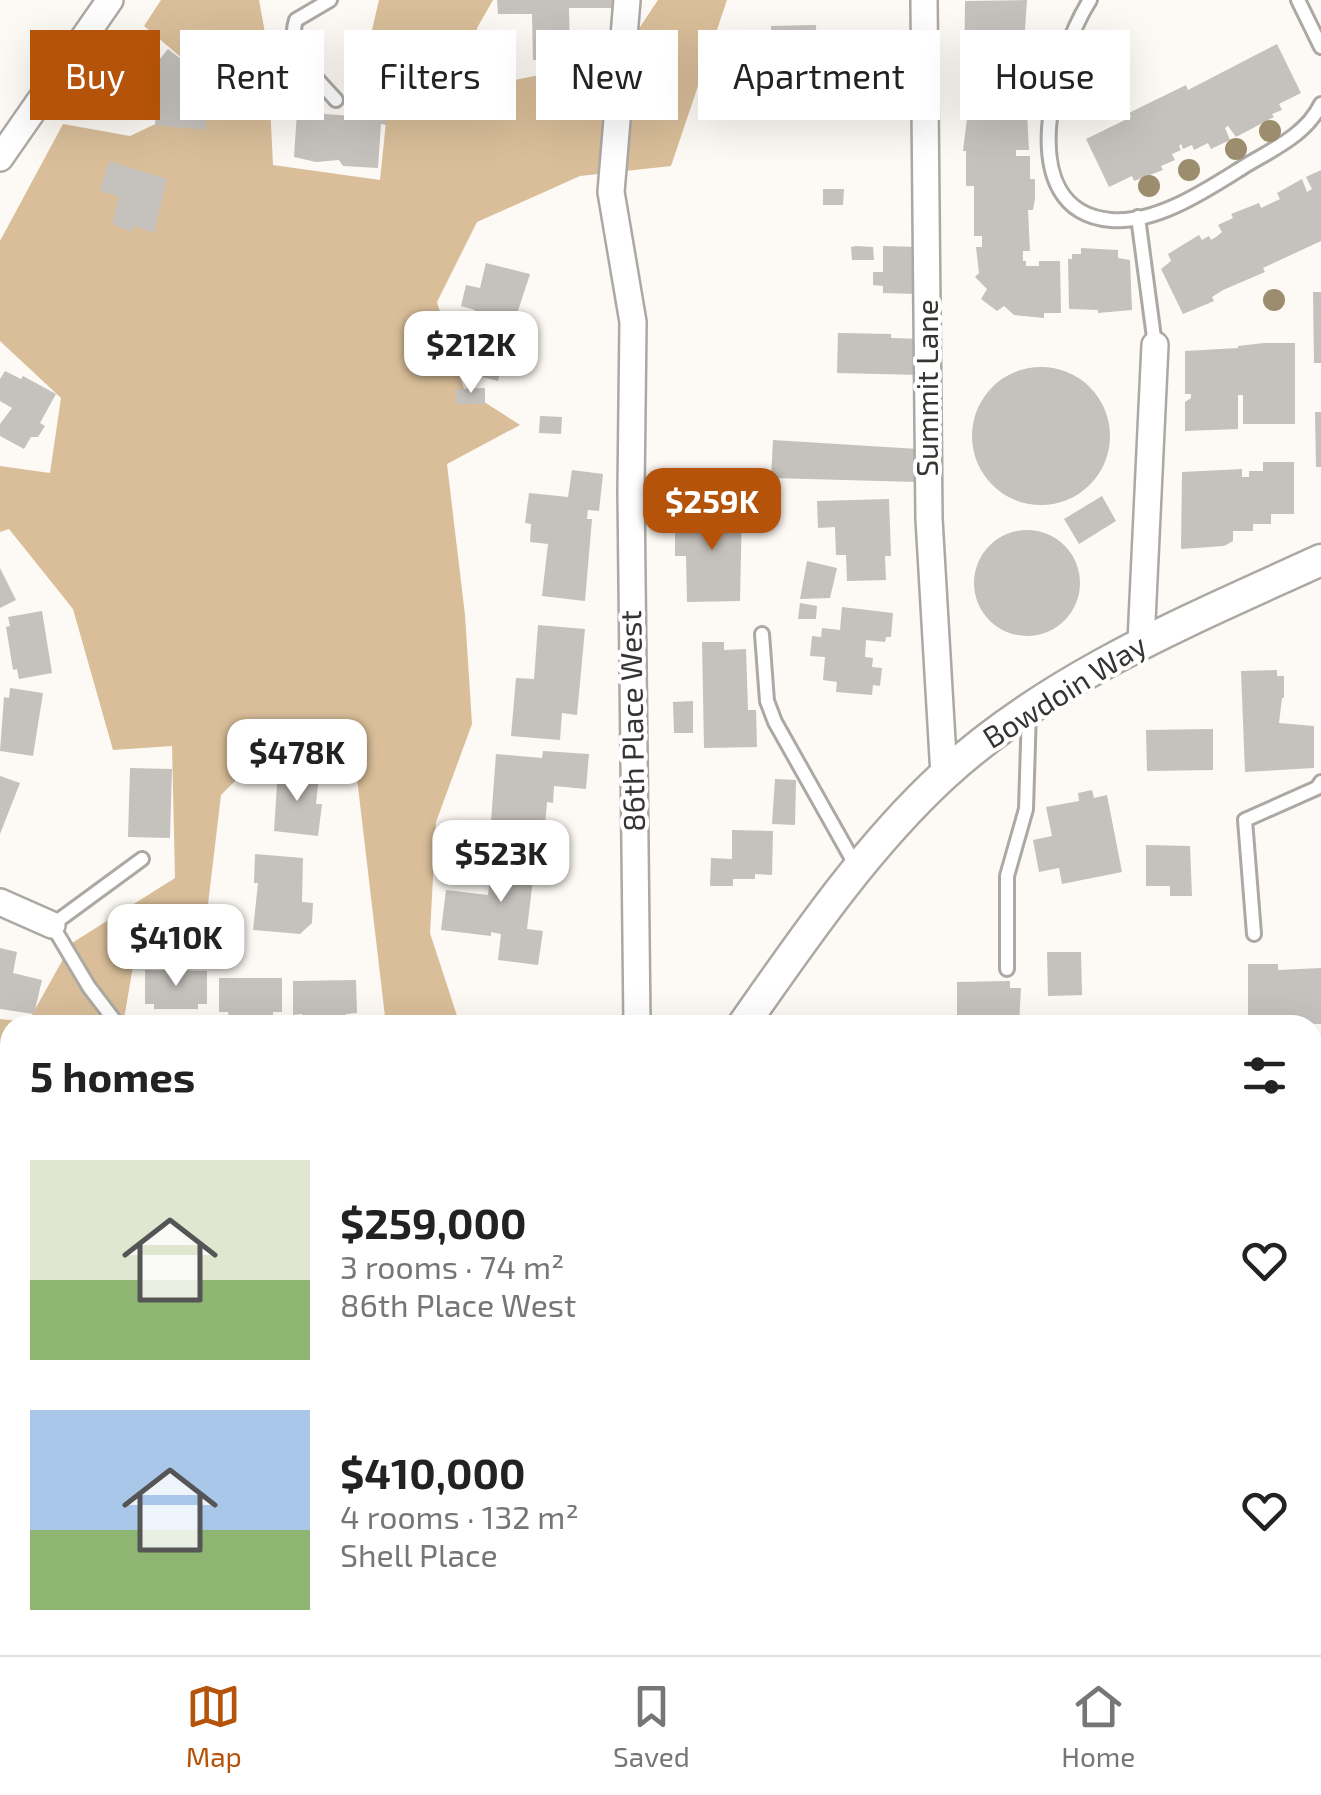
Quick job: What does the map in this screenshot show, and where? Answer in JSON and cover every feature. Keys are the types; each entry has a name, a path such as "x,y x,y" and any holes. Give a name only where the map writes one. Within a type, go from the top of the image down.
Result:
{"street":[{"path":"0,158 110,0"},
{"name":"86th Place West","path":"627,0 611,192 633,322 637,1015"},
{"name":"Summit Lane","path":"924,0 929,518 944,774"},
{"path":"1141,642 1155,345"},
{"name":"Bowdoin Way","path":"750,1015 858,868 944,774 1029,708 1141,642 1321,560"},
{"path":"0,902 52,925"}],"lane":[{"path":"330,0 296,20 292,32 304,64 336,100"},
{"path":"1090,0 1065,52 1050,114 1050,165 1059,190 1078,210 1111,220 1138,217 1185,201 1298,134 1321,104"},
{"path":"1298,0 1321,47"},
{"path":"1138,217 1155,345"},
{"path":"762,634 768,701 774,722 858,868"},
{"path":"1007,969 1007,876 1026,809 1029,708"},
{"path":"1254,934 1245,820 1318,788 1321,782"},
{"path":"111,1015 52,925 142,859"}],"shaded area":[{"path":"161,0 259,0 264,30 180,30 180,56 160,40 160,30 144,26"},
{"path":"379,0 493,0 477,30 372,30"},
{"path":"658,0 727,0 717,30 698,30 698,86 671,166 580,176 477,222 437,302 464,389 520,425 447,464 465,615 472,724 436,822 430,933 457,1015 385,1015 355,761 281,735 221,795 206,921 136,948 125,1015 32,1015 72,943 175,878 172,746 113,750 73,609 9,529 0,532 0,466 50,473 61,398 0,341 0,241 63,124 130,136 180,112 180,120 271,120 273,165 380,180 386,120 516,120 516,80 536,76 536,120 678,120 678,30 638,30"}],"building":[{"path":"497,0 612,0 612,8 569,8 569,30 536,30 536,60 532,14 498,14"},
{"path":"1027,0 1025,30 965,30 965,1"},
{"path":"816,25 816,30 771,30 771,26"},
{"path":"1277,44 1301,93 1279,104 1282,110 1272,114 1274,117 1236,137 1228,126 1225,128 1230,140 1211,149 1208,143 1194,150 1192,145 1183,149 1181,144 1181,150 1172,154 1175,160 1161,166 1163,170 1134,181 1132,176 1109,187 1086,139 1130,120 1130,112 1186,85 1188,90"},
{"path":"168,49 180,58 180,120 206,120 206,130 155,125 155,120 160,120 160,59"},
{"path":"324,114 344,115 344,120 386,120 386,125 381,124 378,168 294,157 296,120 324,120"},
{"path":"967,120 1027,120 1029,150 1016,150 1016,156 1030,156 1030,179 1035,179 1033,210 1028,210 1030,251 1023,251 1023,261 1026,266 1039,266 1039,261 1060,261 1061,313 1044,313 1044,318 1014,315 1004,306 997,311 981,299 987,289 975,277 979,273 976,247 982,247 982,236 974,236 974,186 966,186 963,151"},
{"path":"109,161 167,179 154,233 133,226 131,232 112,224 119,197 100,191"},
{"path":"1321,170 1321,241 1263,268 1265,272 1223,290 1212,297 1214,301 1183,314 1161,269 1171,261 1168,254 1199,235 1202,240 1209,236 1211,240 1222,232 1218,225 1233,218 1231,214 1259,203 1261,208 1280,199 1277,193 1302,179 1307,192 1312,189 1306,177"},
{"path":"823,189 844,189 843,205 823,205"},
{"path":"883,246 918,247 916,294 883,293 883,286 873,285 873,272 883,272"},
{"path":"851,247 873,247 874,260 852,260"},
{"path":"1081,248 1118,250 1118,258 1130,260 1132,310 1098,313 1069,309 1068,259 1072,259 1072,254 1081,254"},
{"path":"486,263 530,274 506,348 510,349 507,363 502,362 498,381 459,371 475,310 461,306 466,285 480,288"},
{"path":"1313,292 1321,292 1321,363 1314,363"},
{"path":"838,333 921,339 920,375 837,373"},
{"path":"1295,343 1295,424 1243,424 1243,395 1238,395 1238,429 1185,431 1185,402 1191,394 1185,394 1185,351"},
{"path":"1041,367 1067,373 1090,387 1104,410 1110,436 1104,462 1090,485 1067,499 1041,505 1015,499 992,485 978,462 972,436 978,410 992,387 1015,373"},
{"path":"5,371 56,394 40,423 45,426 24,449 0,436 0,424 12,408 0,401 0,379"},
{"path":"485,388 485,404 456,404 456,389"},
{"path":"1315,412 1321,412 1321,467 1316,467"},
{"path":"540,416 562,417 561,434 539,433"},
{"path":"773,440 918,449 917,482 771,478"},
{"path":"1263,462 1294,462 1294,514 1271,514 1271,524 1253,524 1253,531 1233,531 1233,541 1224,546 1181,549 1182,472 1242,469 1242,477 1249,477 1249,471 1263,471"},
{"path":"572,470 603,474 599,511 588,510 587,519 592,519 585,601 542,596 548,544 530,542 531,524 525,523 529,493 568,497"},
{"path":"1102,496 1116,521 1079,544 1064,519"},
{"path":"889,499 891,556 885,556 886,580 847,581 846,555 836,555 835,527 818,528 817,501"},
{"path":"687,507 742,507 740,601 687,602 686,556 675,556 675,528 688,528"},
{"path":"1027,530 1047,534 1064,546 1076,563 1080,583 1076,603 1064,620 1047,632 1027,636 1007,632 990,620 978,603 974,583 978,563 990,546 1007,534"},
{"path":"807,561 837,568 830,598 800,599"},
{"path":"0,568 16,600 0,608"},
{"path":"800,603 817,606 816,619 798,619"},
{"path":"842,607 893,613 891,637 886,637 885,642 866,640 865,657 873,658 872,667 882,668 880,686 873,685 872,695 836,692 837,682 823,680 825,657 810,656 812,636 821,637 822,628 840,630"},
{"path":"42,611 52,673 19,679 17,669 13,670 8,617"},
{"path":"538,625 585,629 577,715 562,713 560,740 511,736 516,678 534,679"},
{"path":"702,642 724,642 724,650 746,649 748,710 756,710 757,747 704,748"},
{"path":"1277,670 1277,676 1284,676 1279,723 1314,726 1314,768 1245,772 1241,671"},
{"path":"10,688 43,693 33,756 0,751 4,697 9,698"},
{"path":"693,701 693,733 674,733 673,702"},
{"path":"1213,729 1213,770 1147,771 1146,730"},
{"path":"543,751 589,754 586,789 554,786 553,803 547,802 545,826 491,821 496,754 542,758"},
{"path":"130,768 172,769 170,838 128,837"},
{"path":"278,769 319,776 316,804 322,804 318,836 274,831"},
{"path":"0,776 20,783 0,834"},
{"path":"775,779 796,780 795,825 772,824"},
{"path":"1092,790 1094,798 1107,795 1122,872 1062,884 1059,868 1039,872 1033,840 1052,836 1046,807 1079,801 1078,793"},
{"path":"732,830 773,831 772,875 733,879 733,886 710,886 711,858 732,859"},
{"path":"495,841 537,846 527,929 543,931 538,965 498,960 501,934 441,930 446,890 488,895"},
{"path":"1146,845 1190,846 1192,896 1170,896 1170,886 1146,886"},
{"path":"255,854 303,858 302,902 313,903 312,923 300,934 253,930 258,883 254,883"},
{"path":"0,948 17,952 13,973 42,980 34,1014 0,1009"},
{"path":"1047,952 1081,952 1082,995 1048,996"},
{"path":"1248,964 1278,964 1278,970 1321,968 1321,1015 1248,1015"},
{"path":"145,970 207,971 207,1004 198,1004 198,1009 154,1009 154,1004 145,1004"},
{"path":"219,978 282,978 282,1012 219,1012"},
{"path":"356,980 357,1013 293,1015 293,981"},
{"path":"1010,981 1010,988 1021,988 1020,1015 957,1015 957,982"}]}
